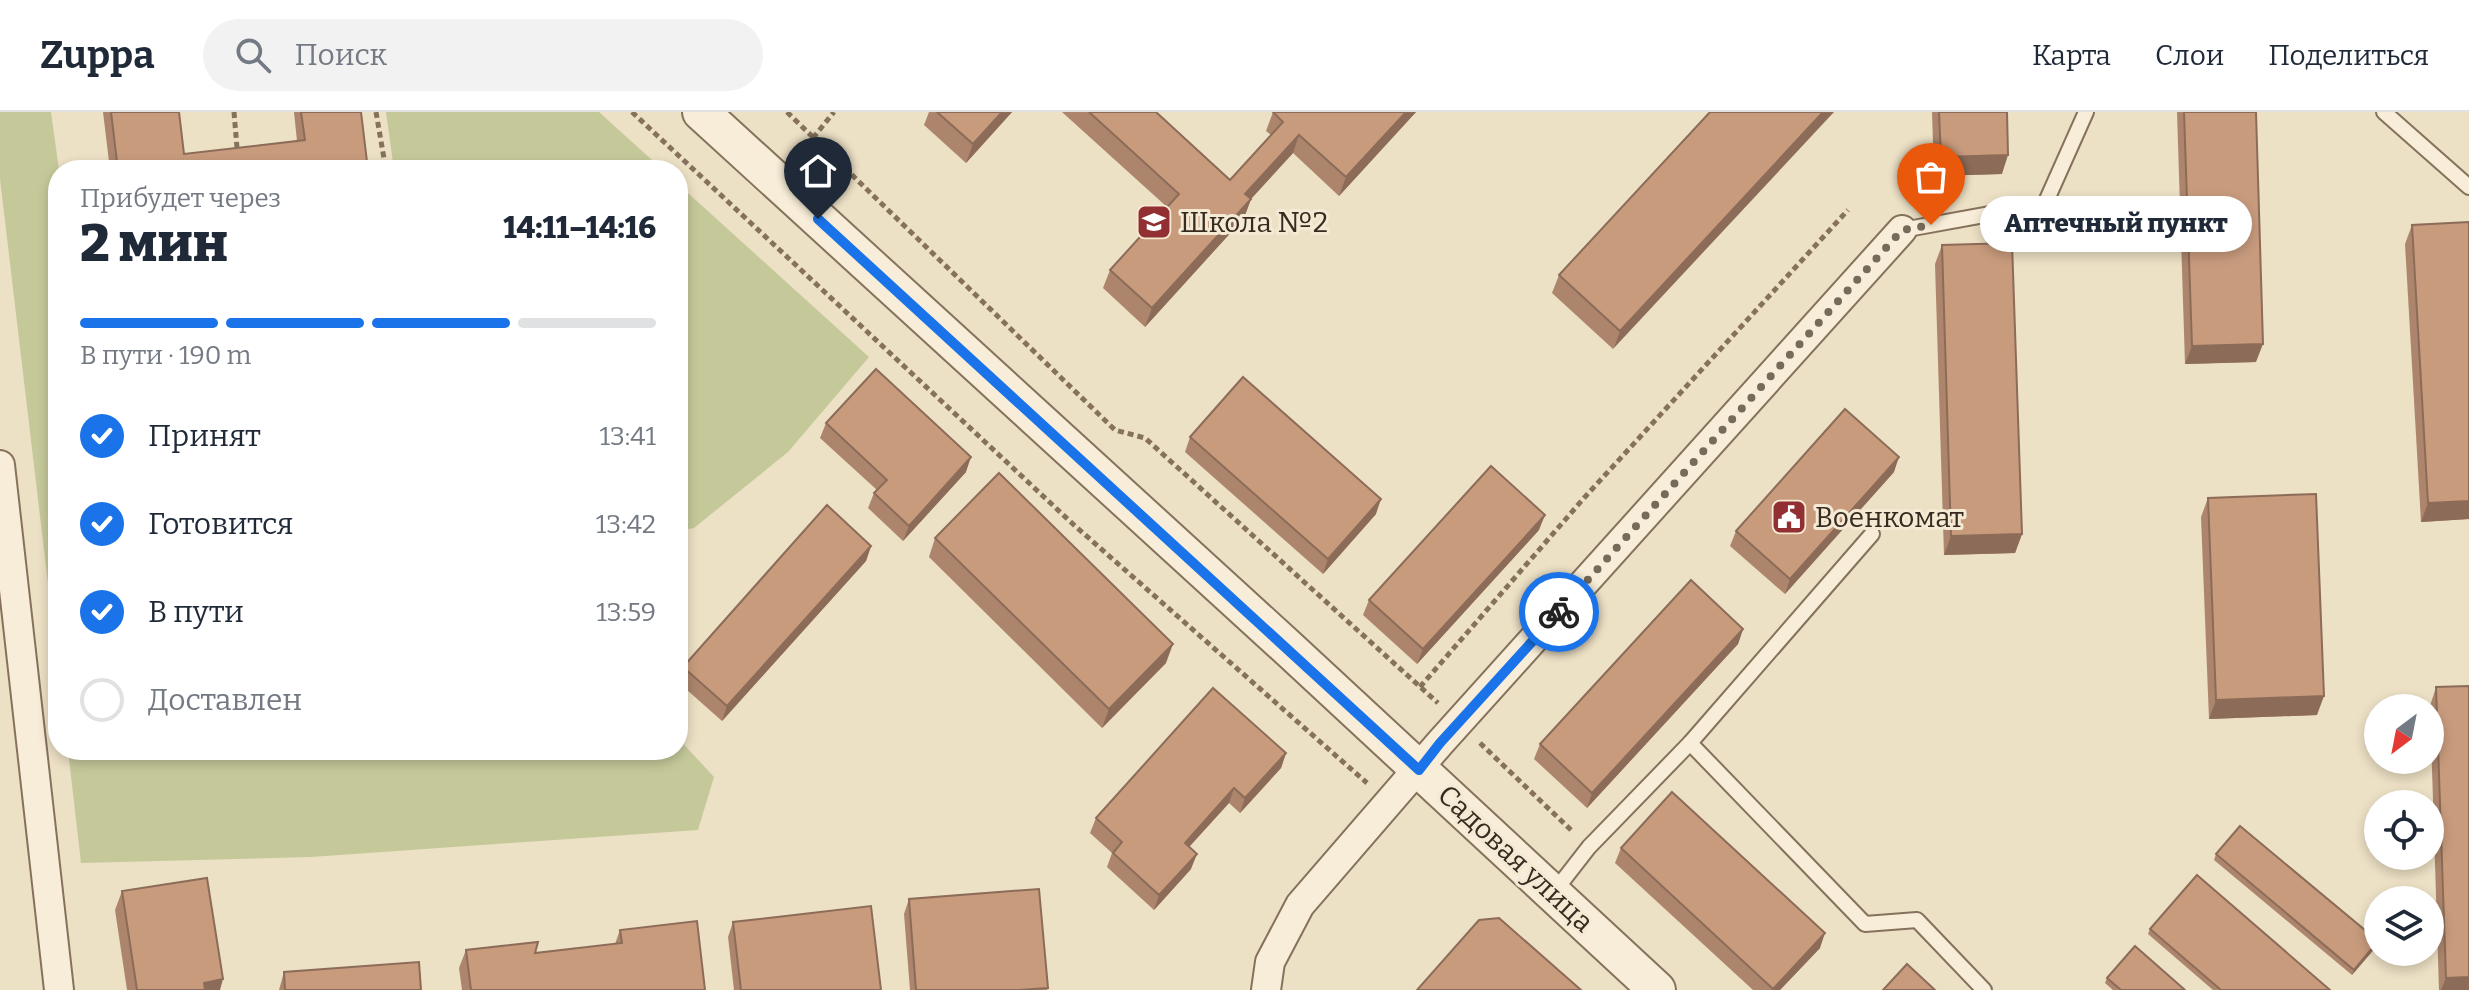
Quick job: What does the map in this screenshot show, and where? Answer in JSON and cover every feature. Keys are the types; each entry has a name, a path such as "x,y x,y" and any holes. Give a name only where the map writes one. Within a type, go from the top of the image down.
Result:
{"street":[{"name":"Садовая улица","path":"701,112 1554,892 1657,990"},
{"path":"1266,990 1270,962 1300,905 1459,723 1902,230"},
{"path":"0,465 59,990"}],"lane":[{"path":"1902,230 2045,204 2086,112"},
{"path":"2384,112 2469,187"},
{"path":"1554,892 1589,847 1690,743 1872,534"},
{"path":"1690,743 1865,924 1917,920 1984,990"}],"path":[{"path":"234,112 237,148"},
{"path":"376,112 384,160"},
{"path":"632,112 683,160"},
{"path":"787,112 1115,430 1145,438 1420,687 1589,847"},
{"path":"813,138 834,112"},
{"path":"688,164 1074,525 1390,803"},
{"path":"1420,687 1584,498 1848,210"}],"green space":[{"path":"0,112 51,112 58,160 48,160 48,584 0,179"},
{"path":"386,112 599,112 652,160 393,160"},
{"path":"688,193 869,357 788,452 694,528 688,529"},
{"path":"688,749 714,777 698,830 311,857 81,863 69,760 688,760"}],"building":[{"path":"111,112 179,112 184,154 305,140 301,112 361,112 367,160 117,160"},
{"path":"937,112 1002,112 973,144"},
{"path":"1089,112 1156,112 1230,180 1283,122 1273,112 1406,112 1346,177 1299,135 1245,194 1251,199 1152,308 1110,270 1179,194"},
{"path":"1710,112 1823,112 1620,331 1559,275"},
{"path":"1939,112 2007,112 2008,155 1941,157"},
{"path":"2184,112 2256,112 2263,344 2192,346"},
{"path":"2469,222 2469,501 2428,503 2412,225"},
{"path":"2012,243 2022,534 1951,536 1942,245"},
{"path":"876,369 971,457 909,526 874,493 887,480 826,423"},
{"path":"1243,377 1381,499 1328,559 1190,437"},
{"path":"1845,409 1899,457 1790,579 1736,531"},
{"path":"1491,466 1545,515 1423,649 1369,600"},
{"path":"999,473 1173,644 1109,709 935,538"},
{"path":"2316,494 2324,696 2216,700 2208,498"},
{"path":"827,505 871,546 727,706 688,671 688,661"},
{"path":"1691,580 1743,629 1592,793 1540,744"},
{"path":"2469,686 2469,977 2446,978 2442,870 2444,790 2440,790 2439,774 2444,774 2444,694 2436,694 2436,687"},
{"path":"1213,688 1286,753 1245,798 1234,788 1185,843 1197,854 1159,895 1113,853 1122,842 1096,818"},
{"path":"1672,792 1825,933 1773,989 1621,848"},
{"path":"2240,826 2364,929 2364,958 2354,970 2216,854"},
{"path":"2197,875 2330,990 2221,990 2150,929"},
{"path":"207,878 223,979 204,983 205,990 137,990 122,891"},
{"path":"1039,889 1048,988 916,990 909,899"},
{"path":"871,906 881,990 741,990 733,922"},
{"path":"1499,918 1581,990 1417,990 1479,920"},
{"path":"697,921 705,990 471,990 466,950 538,942 535,953 622,943 620,930"},
{"path":"2135,946 2185,990 2121,990 2107,978"},
{"path":"419,962 421,990 285,990 284,972"},
{"path":"1907,964 1935,990 1883,990"}],"way so far":[{"path":"1559,612 1902,230 1931,225"}],"place":[{"name":"Школа №2","path":"1154,222"},
{"name":"Аптечный пункт","path":"1931,225"},
{"name":"Военкомат","path":"1789,517"}],"route":[{"path":"818,219 1419,770 1559,612"}]}
